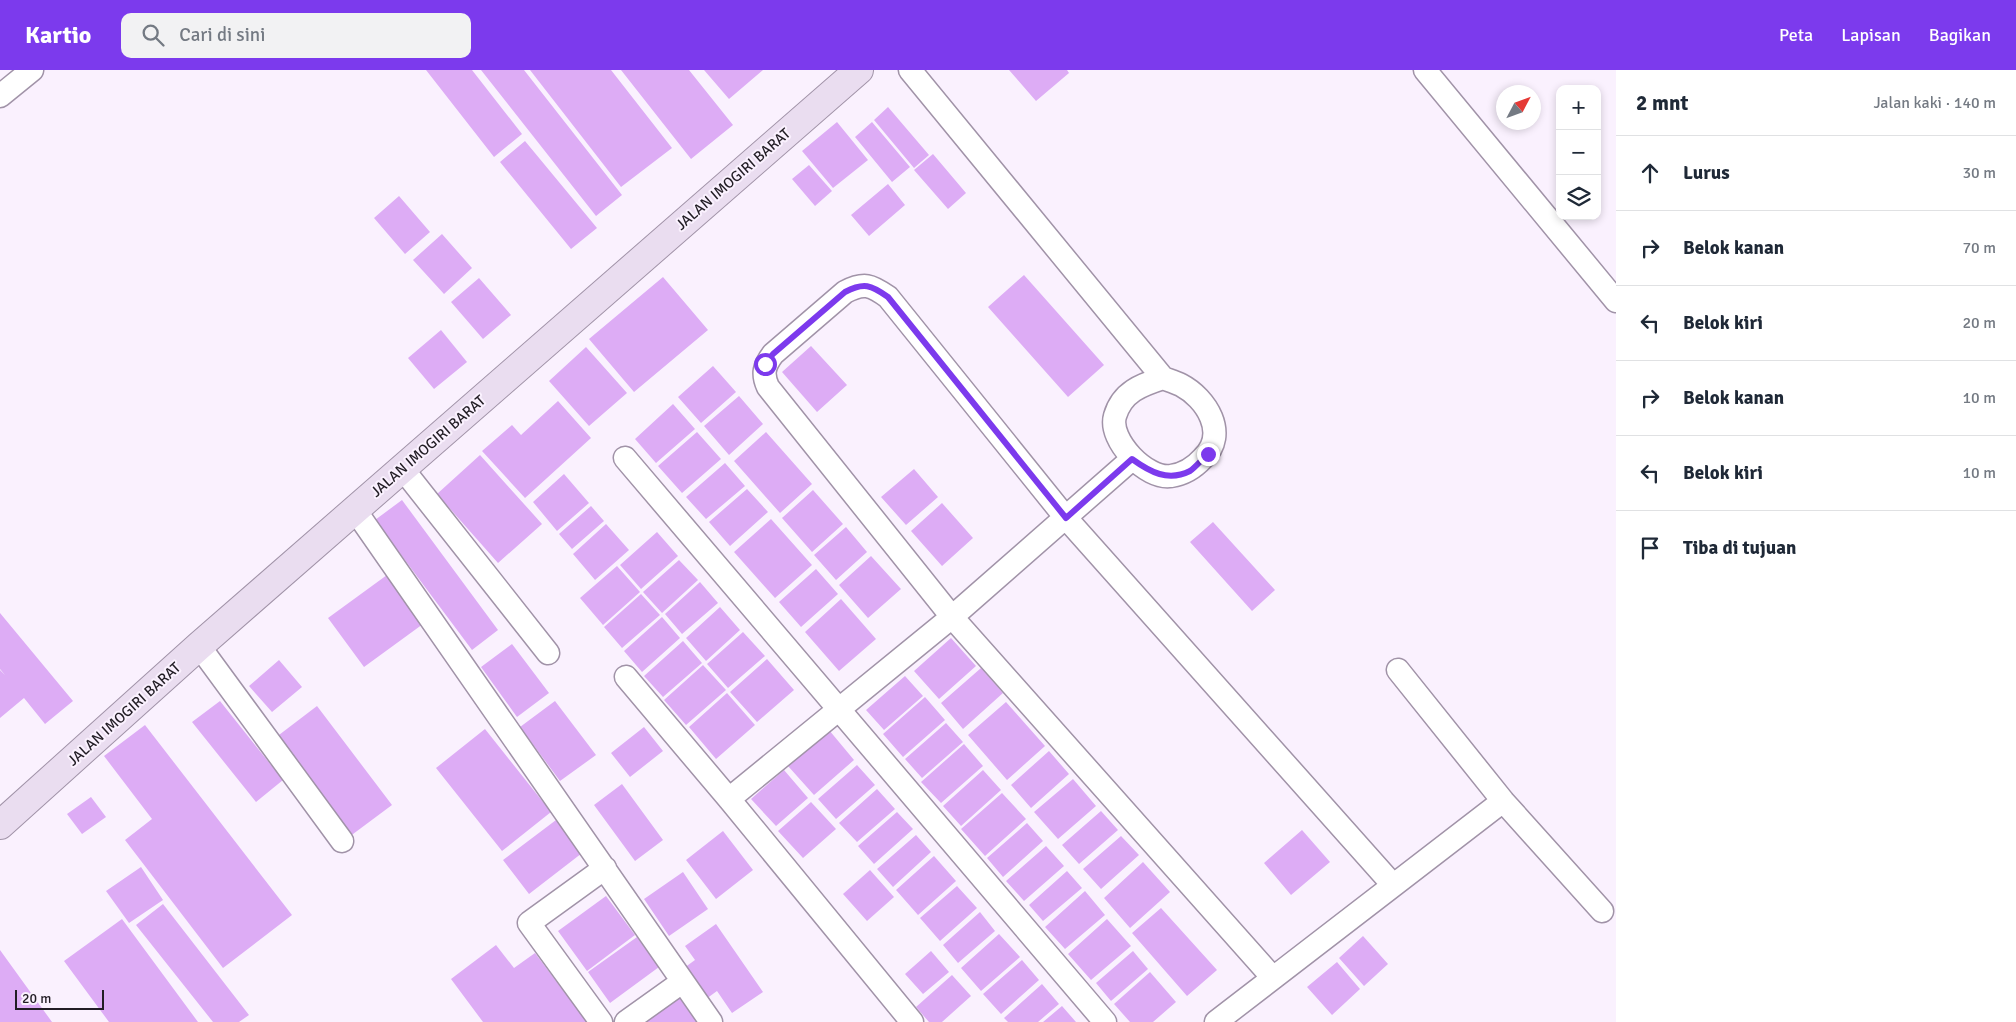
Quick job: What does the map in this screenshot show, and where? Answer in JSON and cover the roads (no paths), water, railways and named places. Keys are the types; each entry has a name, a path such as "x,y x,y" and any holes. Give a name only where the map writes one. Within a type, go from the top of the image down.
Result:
{"main road":[{"name":"JALAN IMOGIRI BARAT","path":"0,825 199,646 858,70"}],"street":[{"path":"0,96 32,70"},
{"path":"910,70 1163,378 1181,385 1196,395 1210,413 1216,435 1208,454 1191,470 1169,477 1149,472 1132,459 1116,434 1114,418 1126,396 1141,385 1163,378"},
{"path":"1425,70 1616,300"},
{"path":"1272,978 952,617 768,387 763,377 765,364 773,354 845,292 859,285 874,287 888,297 1066,518 1393,885"},
{"path":"626,458 1105,1022"},
{"path":"729,799 952,617 1132,459"},
{"path":"402,468 548,653"},
{"path":"355,510 711,1022"},
{"path":"199,646 342,841"},
{"path":"1398,670 1502,801 1602,911"},
{"path":"626,677 912,1022"},
{"path":"1216,1022 1502,801"},
{"path":"601,1022 529,923 605,868"},
{"path":"626,1022 682,982"}]}
